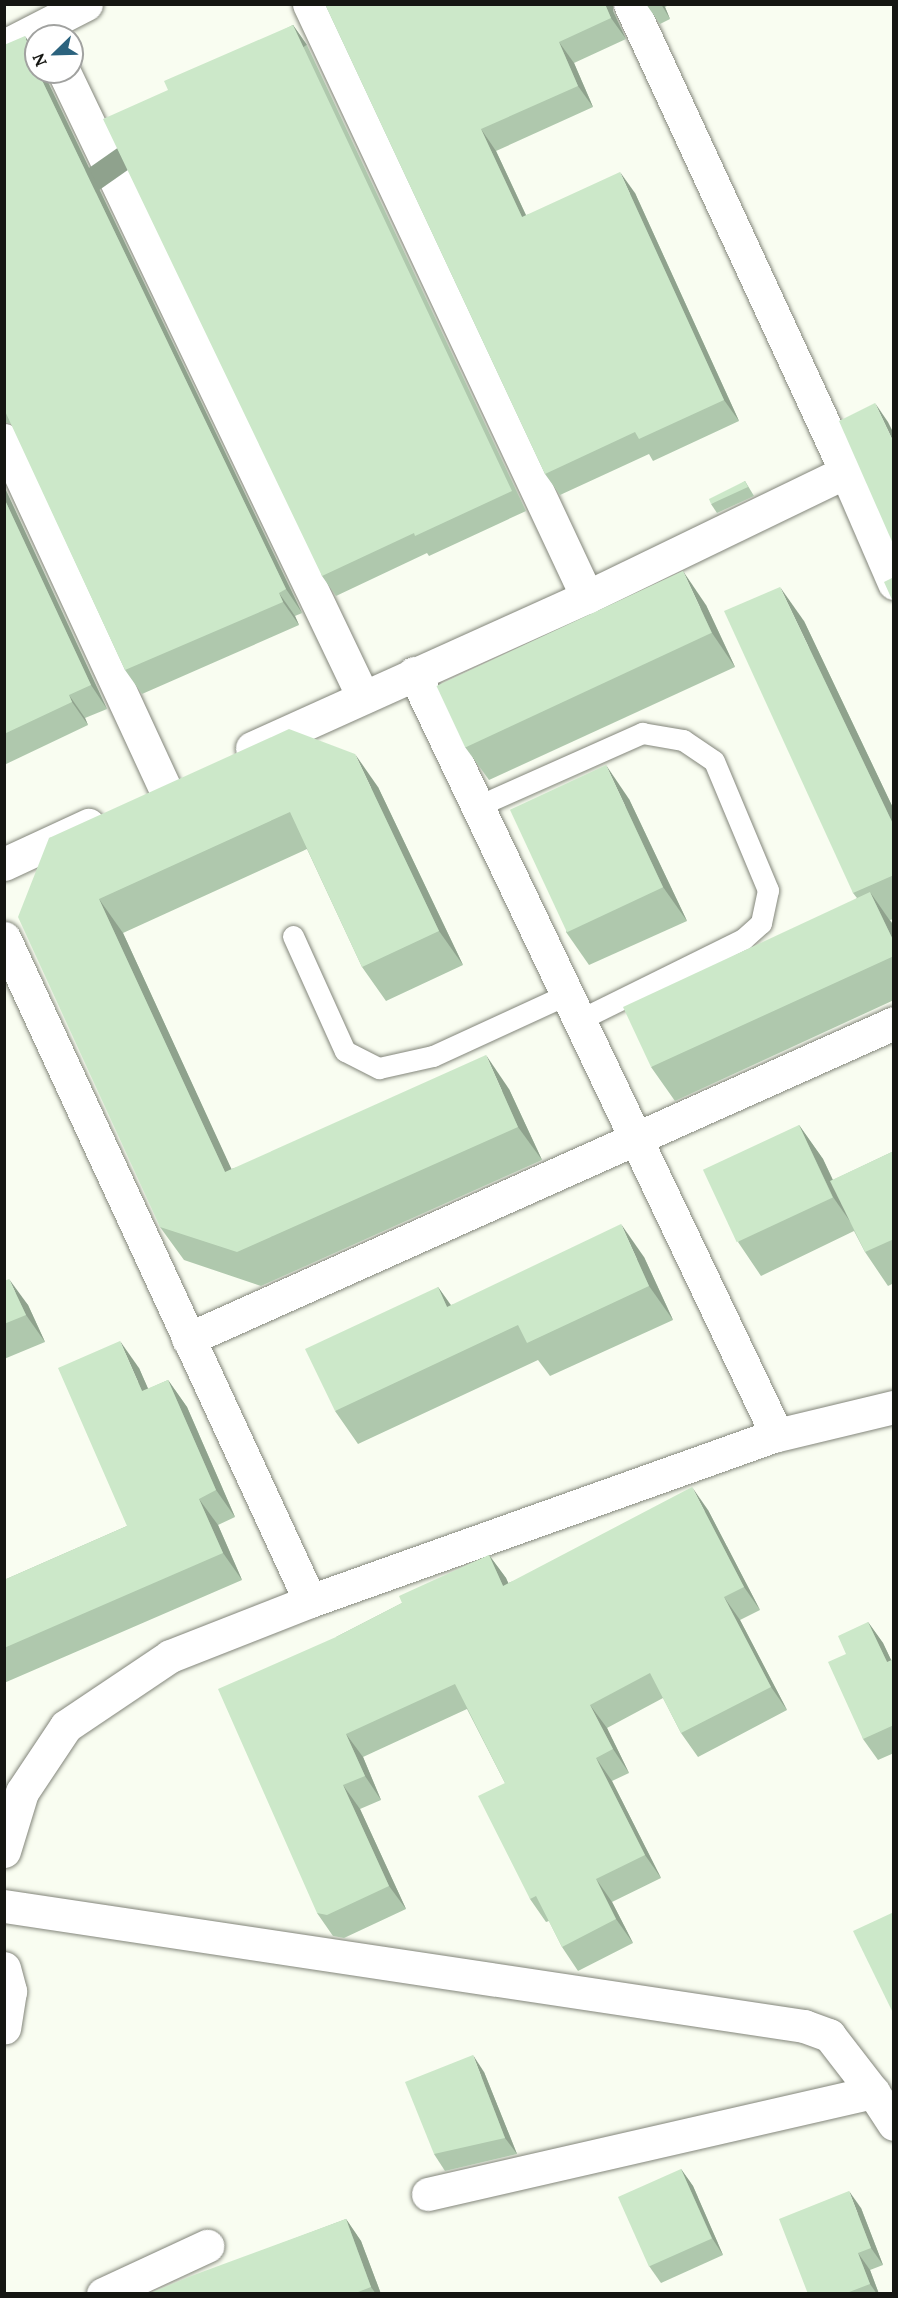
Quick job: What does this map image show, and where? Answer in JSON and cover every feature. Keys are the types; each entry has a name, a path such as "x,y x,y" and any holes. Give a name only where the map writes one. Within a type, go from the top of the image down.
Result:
{"street":[{"path":"55,24 86,4"},
{"path":"309,4 587,597"},
{"path":"630,4 846,472 894,583"},
{"path":"4,46 24,38"},
{"path":"70,84 363,697"},
{"path":"4,440 165,789"},
{"path":"227,760 414,673 587,597 846,472"},
{"path":"414,673 638,1138 777,1435"},
{"path":"4,864 196,774"},
{"path":"4,938 310,1601"},
{"path":"188,1339 894,1023"},
{"path":"4,1851 22,1792 66,1726 170,1656 310,1601 777,1435 894,1407"},
{"path":"4,1906 804,2026 829,2035 873,2092 894,2124"},
{"path":"4,1968 10,1991 4,2028"},
{"path":"428,2194 873,2092"},
{"path":"103,2294 207,2246"}],"lane":[{"path":"293,936 345,1051 379,1068 433,1056 575,1007 742,939 760,923 768,890 714,761 683,740 642,733 478,806"}],"building":[{"path":"325,4 605,4 611,18 559,42 578,86 481,129 522,217 620,172 724,400 639,439 635,432 545,474"},
{"path":"293,25 512,491 322,576 103,119 168,90 164,81"},
{"path":"24,36 24,84 44,84 286,589 279,593 283,602 125,670 4,409 4,45"},
{"path":"875,403 894,443 894,546 839,421"},
{"path":"745,481 748,487 711,504 709,499"},
{"path":"4,498 91,685 69,695 72,702 4,734"},
{"path":"683,571 712,633 465,748 436,686"},
{"path":"894,577 894,604 884,582"},
{"path":"780,587 894,826 894,875 853,893 724,611"},
{"path":"289,729 355,754 439,931 362,967 290,812 99,899 225,1172 486,1055 518,1127 237,1252 160,1227 18,917 49,838"},
{"path":"606,765 663,887 567,932 510,810"},
{"path":"870,892 894,942 894,956 651,1067 623,1007"},
{"path":"799,1125 833,1198 737,1242 703,1170"},
{"path":"894,1151 894,1239 865,1252 830,1181"},
{"path":"621,1224 649,1286 527,1343 518,1325 335,1411 305,1349 438,1287 447,1307"},
{"path":"9,1279 26,1315 4,1324 4,1281"},
{"path":"120,1341 142,1391 168,1380 216,1490 199,1499 223,1553 4,1648 4,1580 127,1526 58,1368"},
{"path":"692,1487 744,1587 724,1597 771,1687 681,1733 650,1673 590,1705 613,1749 596,1758 645,1855 596,1879 616,1919 562,1947 536,1896 530,1899 478,1796 505,1783 455,1684 346,1734 365,1776 343,1785 389,1886 327,1915 317,1913 218,1689 336,1637 402,1603 399,1596 489,1555 503,1586"},
{"path":"868,1622 887,1662 894,1659 894,1725 863,1739 828,1662 846,1654 838,1636"},
{"path":"894,1912 894,2015 853,1931"},
{"path":"473,2055 505,2138 434,2154 405,2082"},
{"path":"681,2169 712,2238 649,2266 618,2197"},
{"path":"849,2191 871,2248 858,2253 870,2284 844,2294 808,2294 779,2219"},
{"path":"346,2219 371,2287 353,2294 148,2294 191,2276"}]}
